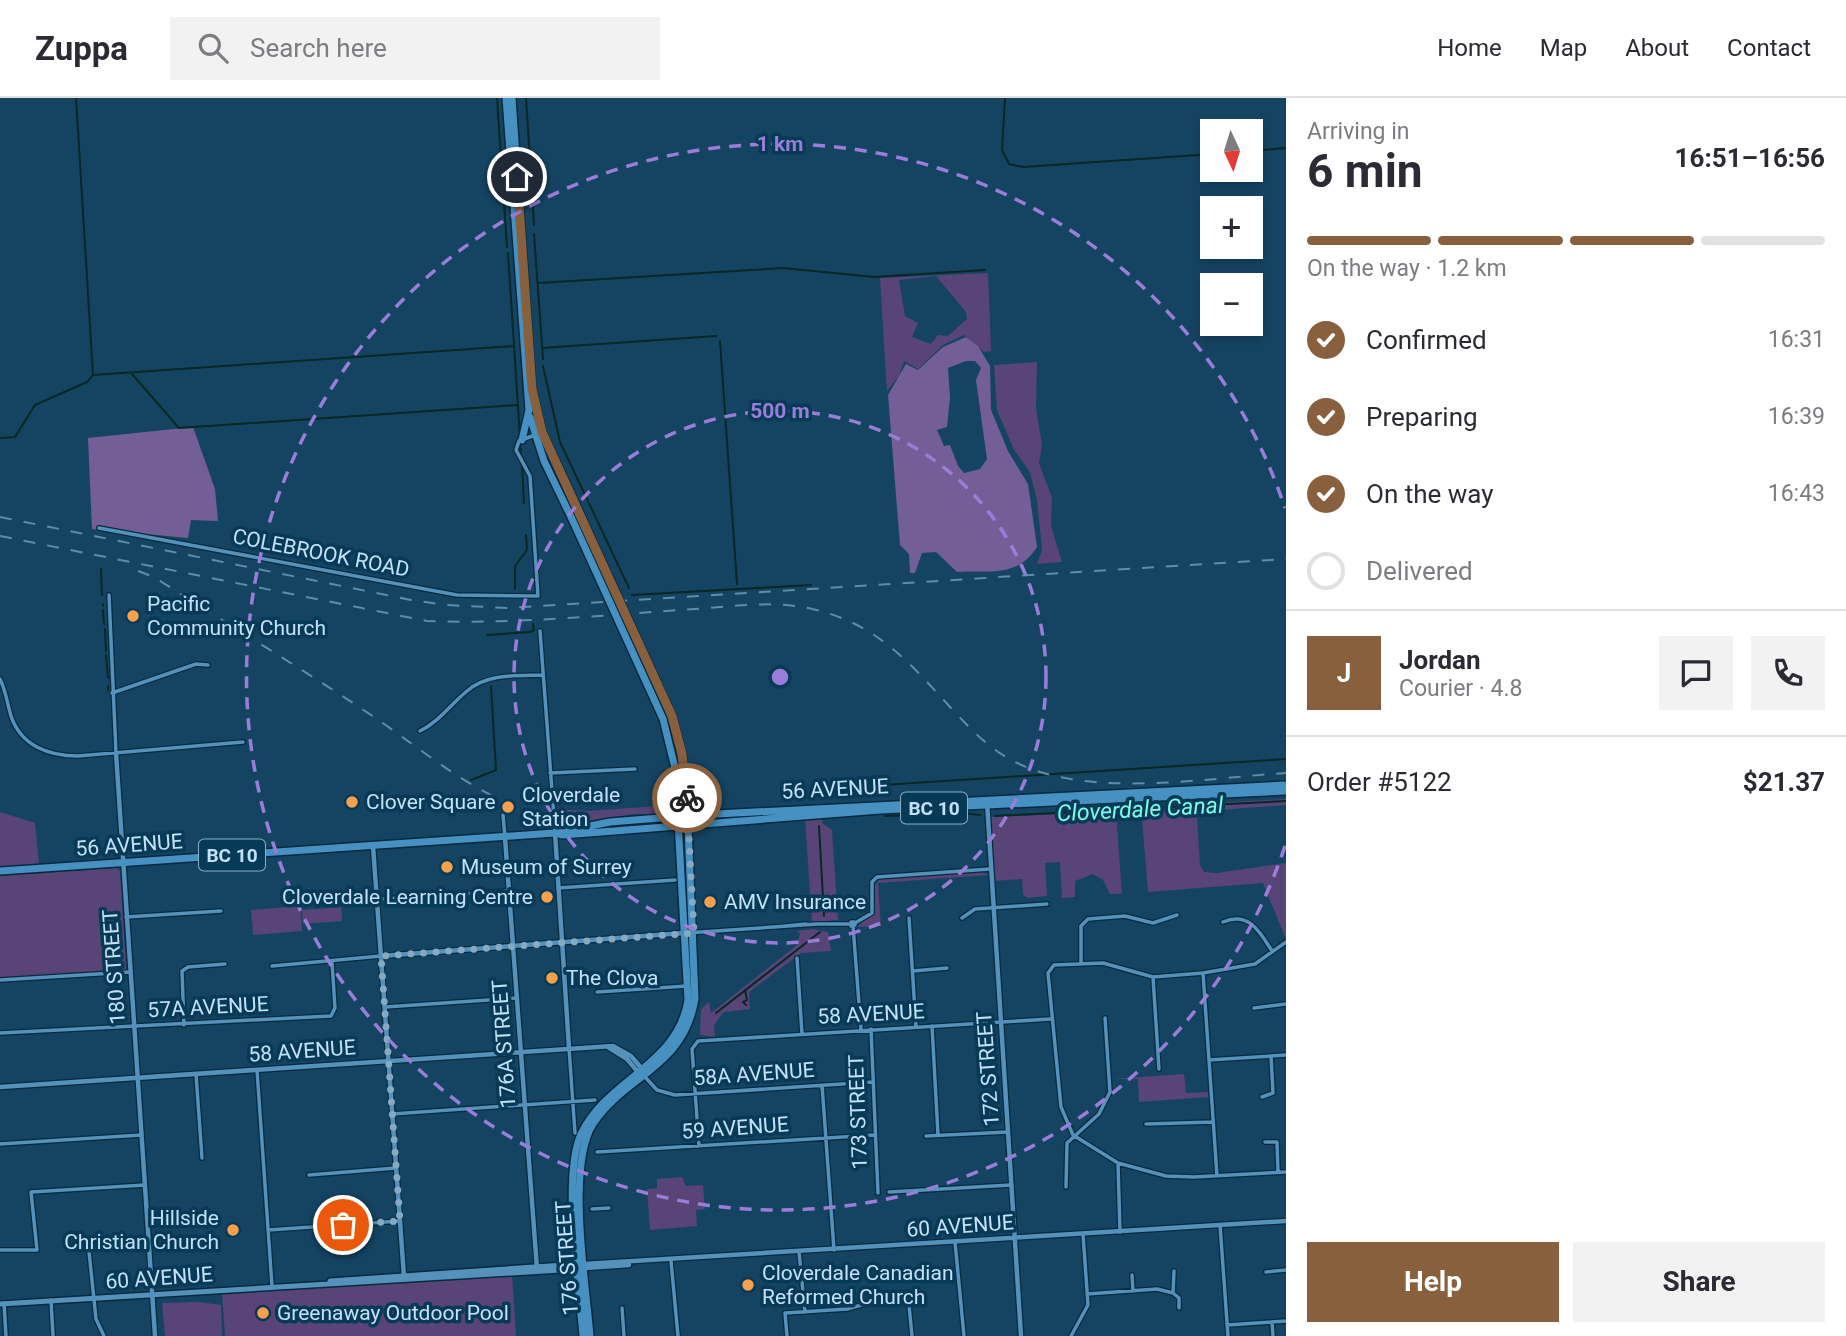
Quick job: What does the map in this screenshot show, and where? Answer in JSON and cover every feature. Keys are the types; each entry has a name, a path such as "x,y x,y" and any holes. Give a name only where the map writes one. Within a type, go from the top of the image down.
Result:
{"highway":[{"path":"506,98 524,379 529,410 572,519 668,718 678,802 684,820"},
{"path":"512,98 530,364 538,434 581,516 668,718 682,754 687,802 684,837 696,988 691,1018 674,1051 605,1101 589,1121 577,1146 573,1185 581,1266 583,1336"},
{"path":"522,440 529,410"},
{"name":"56 AVENUE","path":"0,871 555,833 562,835 661,826 705,818 1286,785"},
{"name":"56 AVENUE","path":"987,803 1286,791"},
{"path":"666,817 678,802"},
{"path":"684,837 705,818 687,802"},
{"name":"56 AVENUE","path":"555,833 562,829 610,822 666,817 684,820"},
{"path":"661,826 684,837"},
{"path":"642,1074 676,1036 687,1007 690,933"},
{"name":"176 STREET","path":"590,1336 581,1266 579,1177 584,1143 593,1125 642,1074"}],"main road":[{"name":"60 AVENUE","path":"2,1304 581,1266"},
{"name":"60 AVENUE","path":"404,1277 452,1277 506,1269 537,1269"}],"street":[{"path":"522,440 538,434"},
{"name":"COLEBROOK ROAD","path":"99,527 457,595 538,596 530,476 516,450 522,440"},
{"name":"180 STREET","path":"109,595 112,693 155,1336"},
{"path":"540,631 575,1133"},
{"path":"112,693 196,664 208,665"},
{"path":"420,731 442,717 467,691 486,680 543,674"},
{"path":"0,679 14,723 37,748 67,756 243,741"},
{"path":"550,773 635,769"},
{"name":"172 STREET","path":"987,803 1021,1336"},
{"name":"176A STREET","path":"503,815 537,1269"},
{"path":"373,845 404,1277"},
{"path":"272,966 513,944 817,924 853,924 872,912 872,884 877,877 990,869"},
{"path":"558,888 675,880"},
{"path":"349,901 509,891"},
{"path":"962,918 975,909 1047,904"},
{"path":"127,917 221,911"},
{"path":"1081,963 1081,926 1084,920 1125,916 1153,923 1177,915"},
{"path":"909,918 916,1027"},
{"path":"1223,922 1239,919 1251,922 1272,951"},
{"name":"173 STREET","path":"853,924 861,1030"},
{"path":"1286,942 1255,964 1203,974 1153,976 1107,964 1081,963 1051,966 1048,973 1050,1019 1061,1108 1073,1135 1118,1163 1166,1176 1286,1172"},
{"path":"797,958 802,1034"},
{"name":"57A AVENUE","path":"0,1033 184,1025 334,1014 332,962"},
{"path":"184,1025 182,971 188,967 225,964"},
{"path":"913,971 947,968"},
{"path":"0,980 130,972"},
{"path":"1203,974 1217,1176"},
{"path":"1153,976 1159,1069"},
{"path":"597,992 689,986"},
{"path":"385,1007 517,998"},
{"path":"1254,1008 1286,1004"},
{"path":"1066,1187 1064,1153 1067,1143 1099,1114 1110,1092 1105,1018"},
{"name":"58 AVENUE","path":"696,1094 694,1043 1050,1019"},
{"path":"932,1026 938,1135"},
{"name":"173 STREET","path":"871,1029 878,1193"},
{"name":"58 AVENUE","path":"0,1087 607,1047 620,1048 642,1074"},
{"path":"1209,1060 1286,1055"},
{"path":"1262,1097 1273,1093 1271,1056"},
{"path":"257,1070 272,1286"},
{"path":"196,1074 202,1158"},
{"name":"58A AVENUE","path":"642,1074 653,1087 669,1094 872,1082"},
{"path":"822,1085 834,1250"},
{"path":"696,1094 699,1146"},
{"path":"392,1114 595,1100"},
{"path":"1146,1124 1213,1122"},
{"path":"926,1136 1008,1132"},
{"path":"0,1144 141,1135"},
{"name":"59 AVENUE","path":"597,1152 875,1135"},
{"path":"1265,1143 1277,1142 1279,1172"},
{"path":"1118,1163 1120,1231"},
{"path":"309,1175 396,1168"},
{"path":"0,1250 37,1250 32,1192 145,1185"},
{"path":"889,1192 1011,1185"},
{"path":"592,1209 609,1208"},
{"path":"268,1230 400,1221"},
{"name":"60 AVENUE","path":"581,1266 1286,1221"},
{"path":"1220,1225 1228,1336"},
{"path":"1071,1336 1086,1311 1083,1234"},
{"path":"88,1242 96,1319 104,1336"},
{"path":"955,1242 964,1336"},
{"path":"799,1252 805,1312"},
{"path":"671,1261 678,1336"},
{"path":"1266,1272 1286,1270"},
{"path":"1173,1293 1174,1271"},
{"path":"1132,1276 1133,1291"},
{"path":"1087,1294 1157,1289 1173,1293 1179,1298 1180,1308"},
{"path":"908,1295 912,1336"},
{"path":"51,1300 53,1336"},
{"path":"2,1304 6,1336"},
{"path":"787,1336 785,1313 865,1304"},
{"path":"622,1308 624,1336"},
{"path":"1227,1325 1286,1321"},
{"path":"1272,1322 1273,1336"}],"shaded area":[{"path":"988,273 991,351 984,352 964,335 943,345 918,369 904,361 899,376 887,391 880,278","holes":["936,276 966,312 967,319 948,336 938,335 931,344 912,337 918,323 905,316 899,280"]},
{"path":"966,337 978,346 990,366 991,410 1008,451 1028,484 1037,547 1021,564 1012,568 957,572 936,552 922,553 915,573 910,573 909,554 900,545 888,395 906,364 918,370 943,347","holes":["966,361 975,361 981,368 976,380 987,459 980,469 964,473 958,466 950,445 944,446 937,430 947,427 950,398 948,368"]},
{"path":"1037,362 1036,408 1042,445 1039,463 1052,498 1051,526 1062,562 1037,564 1042,550 1037,500 1030,472 1014,450 997,410 994,365"},
{"path":"193,427 215,489 218,521 191,520 188,538 92,529 88,438"},
{"path":"1286,799 1286,805 1206,811 1197,819 1200,865 1204,872 1217,873 1286,863 1286,939 1263,883 1148,892 1141,807"},
{"path":"672,805 661,814 634,814 564,825 558,820 556,809 588,811"},
{"path":"0,812 35,823 39,865 0,868"},
{"path":"1116,812 1122,894 1110,894 1103,880 1093,874 1075,881 1075,897 1062,898 1060,862 1045,863 1047,896 1027,898 1023,894 1022,879 994,881 990,817"},
{"path":"823,818 822,823 832,830 838,920 812,922 805,819"},
{"path":"116,868 120,871 126,971 0,979 0,876"},
{"path":"982,872 988,875 878,883 881,926 856,927 875,912 874,886 880,879"},
{"path":"300,906 302,931 253,935 251,910"},
{"path":"341,907 342,921 303,924 302,910"},
{"path":"813,929 828,932 831,951 801,953 749,992 750,1009 724,1012 714,1025 715,1037 700,1035 701,1009 709,1002 711,1013 797,945 800,933 796,931"},
{"path":"1184,1074 1186,1093 1209,1092 1209,1097 1139,1102 1138,1079 1112,1079"},
{"path":"682,1177 686,1186 703,1185 705,1209 696,1210 697,1226 650,1230 647,1189 657,1188 657,1179"},
{"path":"512,1275 516,1336 225,1336 222,1293"},
{"path":"198,1302 221,1305 222,1336 165,1336 162,1303"}],"waterway":[{"path":"0,438 15,437 35,405 87,382 93,375 76,98"},
{"path":"497,98 507,247"},
{"path":"526,98 534,225"},
{"path":"1005,98 1002,150 1009,164 1023,167 1200,155"},
{"path":"1264,150 1286,148"},
{"path":"534,234 543,359"},
{"path":"508,253 520,437"},
{"path":"538,283 783,268 874,277 985,270"},
{"path":"542,348 716,336"},
{"path":"720,341 737,584"},
{"path":"93,375 514,346"},
{"path":"543,366 560,442 629,588"},
{"path":"132,374 179,428 518,405"},
{"path":"520,444 521,455"},
{"path":"522,464 524,503"},
{"path":"515,589 515,566 527,550 526,535"},
{"path":"101,569 102,595"},
{"path":"632,595 811,585"},
{"path":"103,610 104,624"},
{"path":"487,635 530,632 534,630 533,624"},
{"path":"105,629 106,651"},
{"path":"106,655 108,678"},
{"path":"471,780 496,770 491,686"},
{"path":"820,789 1286,759"},
{"name":"Cloverdale Canal","path":"995,816 1286,801"},
{"name":"Cloverdale Canal","path":"885,816 963,813 980,815"},
{"name":"Cloverdale Canal","path":"819,826 824,916"},
{"name":"Cloverdale Canal","path":"716,1013 820,932"},
{"path":"745,990 747,1000 743,1002 746,1005"}],"railway":[{"path":"0,517 411,600 446,605 508,608 1286,559"},
{"path":"0,536 427,621 585,617 747,605 796,606 835,615 873,634 921,675 983,741 1006,757 1036,771 1069,779 1105,783 1180,782 1286,773"},
{"path":"138,571 154,577 313,677 474,786 513,805"}],"way so far":[{"path":"343,1225 400,1221 381,956 694,933 687,798"}],"place":[{"name":"Pacific Community Church","path":"133,616"},
{"name":"Clover Square","path":"352,802"},
{"name":"Cloverdale Station","path":"508,807"},
{"name":"Museum of Surrey","path":"447,867"},
{"name":"Cloverdale Learning Centre","path":"547,897"},
{"name":"AMV Insurance","path":"710,902"},
{"name":"The Clova","path":"552,978"},
{"name":"Hillside Christian Church","path":"233,1230"},
{"name":"Cloverdale Canadian Reformed Church","path":"748,1285"},
{"name":"Greenaway Outdoor Pool","path":"263,1313"}],"route":[{"path":"517,177 532,389 542,432 672,716 682,754 687,798"}]}
